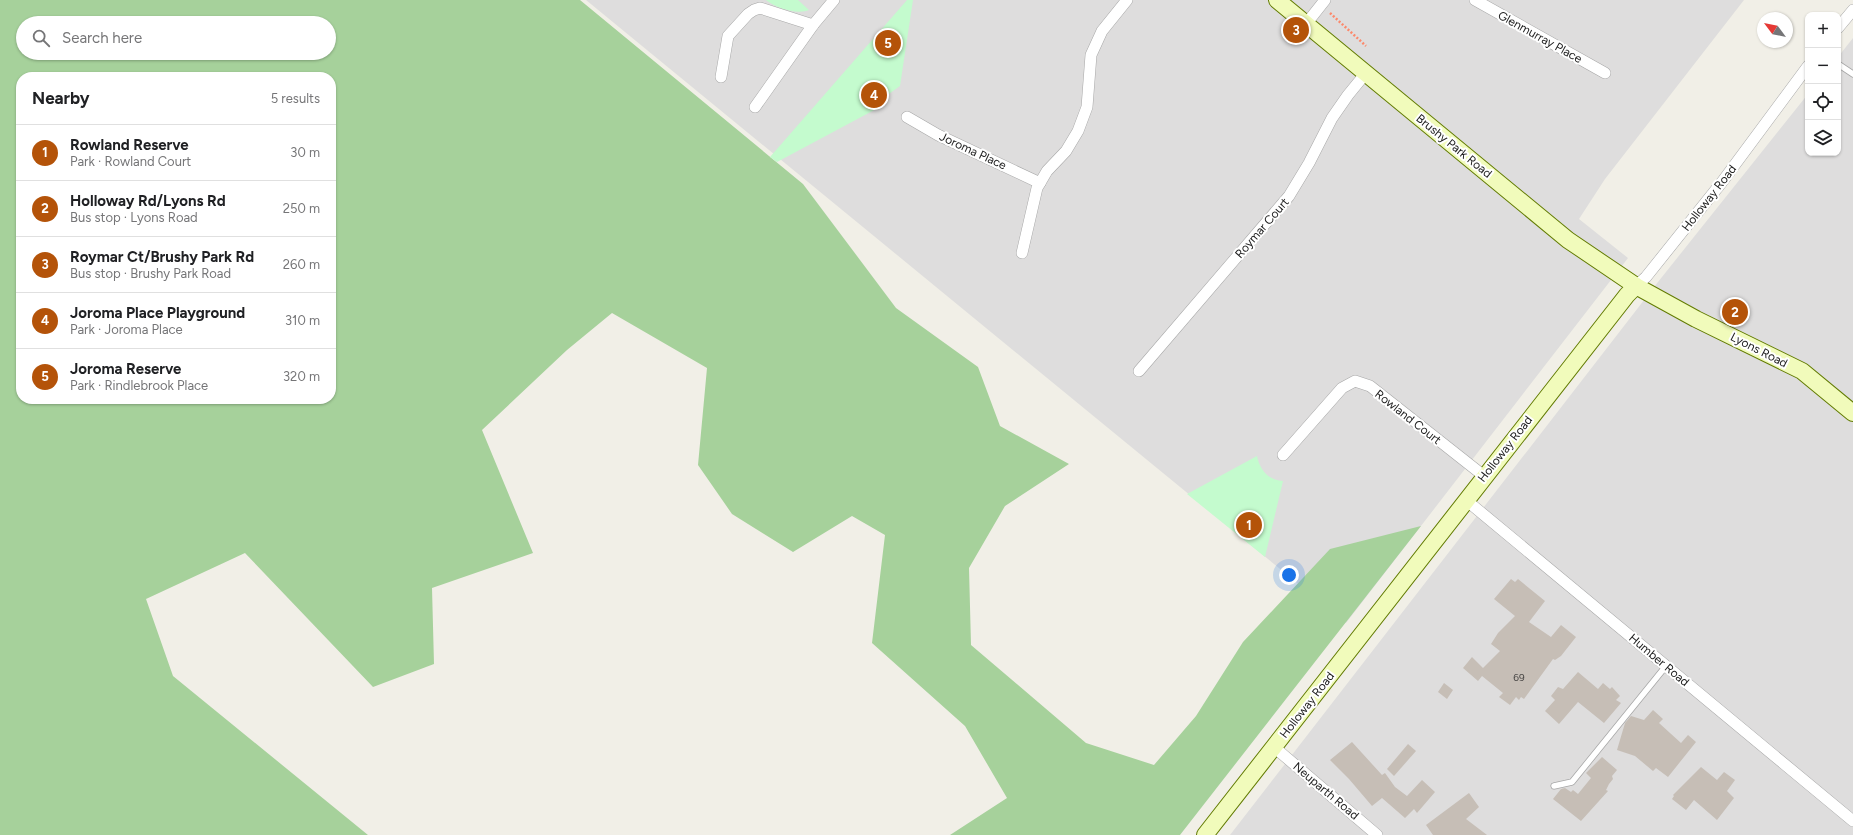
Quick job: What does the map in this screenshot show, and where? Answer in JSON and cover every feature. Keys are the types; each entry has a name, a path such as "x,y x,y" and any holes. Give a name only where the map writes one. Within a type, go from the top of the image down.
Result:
{"main road":[{"name":"Brushy Park Road","path":"1277,0 1568,240 1636,286"},
{"name":"Lyons Road","path":"1636,286 1696,319 1802,371 1853,414"},
{"name":"Holloway Road","path":"1205,835 1484,476 1627,295 1636,286"}],"street":[{"path":"755,107 813,25 834,0"},
{"path":"1022,253 1037,188 1047,171 1066,151 1078,131 1087,107 1091,55 1102,31 1127,0"},
{"name":"Glenmurray Place","path":"1475,0 1605,73"},
{"path":"1306,24 1323,2"},
{"path":"721,77 728,36 754,10 760,8 813,25"},
{"path":"1841,24 1853,10"},
{"name":"Holloway Road","path":"1636,286 1646,278 1722,182 1805,70"},
{"name":"Roymar Court","path":"1139,371 1289,196 1309,163 1332,118 1348,94 1366,73"},
{"name":"Joroma Place","path":"907,117 938,134 1040,183"},
{"name":"Rowland Court","path":"1283,455 1342,388 1355,382 1370,386 1484,476"},
{"name":"Humber Road","path":"1466,500 1853,821"},
{"name":"Neuparth Road","path":"1274,748 1378,835"}],"lane":[{"path":"1841,66 1853,74"},
{"path":"1554,786 1572,782 1666,666"}],"path":[{"path":"1323,2 1366,46"}],"shaded area":[{"path":"586,0 1744,0 1605,179 1579,219 1628,258 1346,623"},
{"path":"1853,38 1853,835 1230,835 1658,282 1805,98 1805,156 1841,156 1841,53"}],"green space":[{"path":"0,0 580,0 803,184 896,308 978,367 1000,426 1069,464 1005,506 969,568 971,645 1086,743 1154,765 1196,716 1243,642 1330,549 1421,526 1180,835 950,835 1007,798 965,726 872,643 885,535 852,516 793,552 732,514 698,465 707,368 612,313 567,350 482,430 533,553 432,588 434,664 373,687 245,553 146,599 173,676 368,835 0,835"},
{"path":"766,0 798,0 809,10 799,12 787,10 775,6"},
{"path":"907,0 913,0 900,86 886,96 878,108 777,162 770,157"},
{"path":"1257,456 1260,466 1269,476 1273,479 1283,481 1265,557 1187,494"}],"building":[{"path":"1511,579 1515,582 1518,579 1545,601 1529,622 1551,637 1561,625 1576,637 1561,656 1555,660 1553,659 1524,699 1521,697 1519,700 1516,697 1510,705 1499,697 1503,693 1482,676 1478,681 1463,668 1472,657 1483,668 1500,651 1491,644 1498,633 1515,616 1494,599"},
{"path":"1578,672 1598,689 1603,683 1610,689 1612,687 1620,696 1616,700 1621,703 1604,723 1578,702 1559,724 1545,711 1555,700 1551,696 1558,687 1563,689"},
{"path":"1444,683 1453,690 1447,699 1438,692"},
{"path":"1653,710 1663,719 1659,723 1681,743 1688,735 1696,742 1668,777 1656,768 1653,771 1635,756 1617,750 1625,723 1631,716 1644,720"},
{"path":"1352,742 1382,775 1385,773 1395,787 1407,796 1422,780 1435,792 1417,813 1414,809 1405,818 1382,798 1372,806 1349,779 1330,760"},
{"path":"1408,744 1416,751 1394,776 1387,769"},
{"path":"1602,757 1617,770 1612,776 1613,779 1606,790 1608,791 1581,821 1553,799 1561,789 1565,788 1571,792 1573,790 1578,794 1591,778 1586,773"},
{"path":"1701,767 1717,780 1724,772 1735,780 1727,791 1734,798 1717,820 1694,800 1686,810 1672,799 1674,796 1673,795"},
{"path":"1469,793 1479,807 1466,819 1487,835 1433,835 1426,825"}],"place":[{"name":"Roymar Ct/Brushy Park Rd","path":"1296,30"},
{"name":"Joroma Reserve","path":"888,43"},
{"name":"Joroma Place Playground","path":"874,95"},
{"name":"Holloway Rd/Lyons Rd","path":"1735,312"},
{"name":"Rowland Reserve","path":"1249,525"}]}
